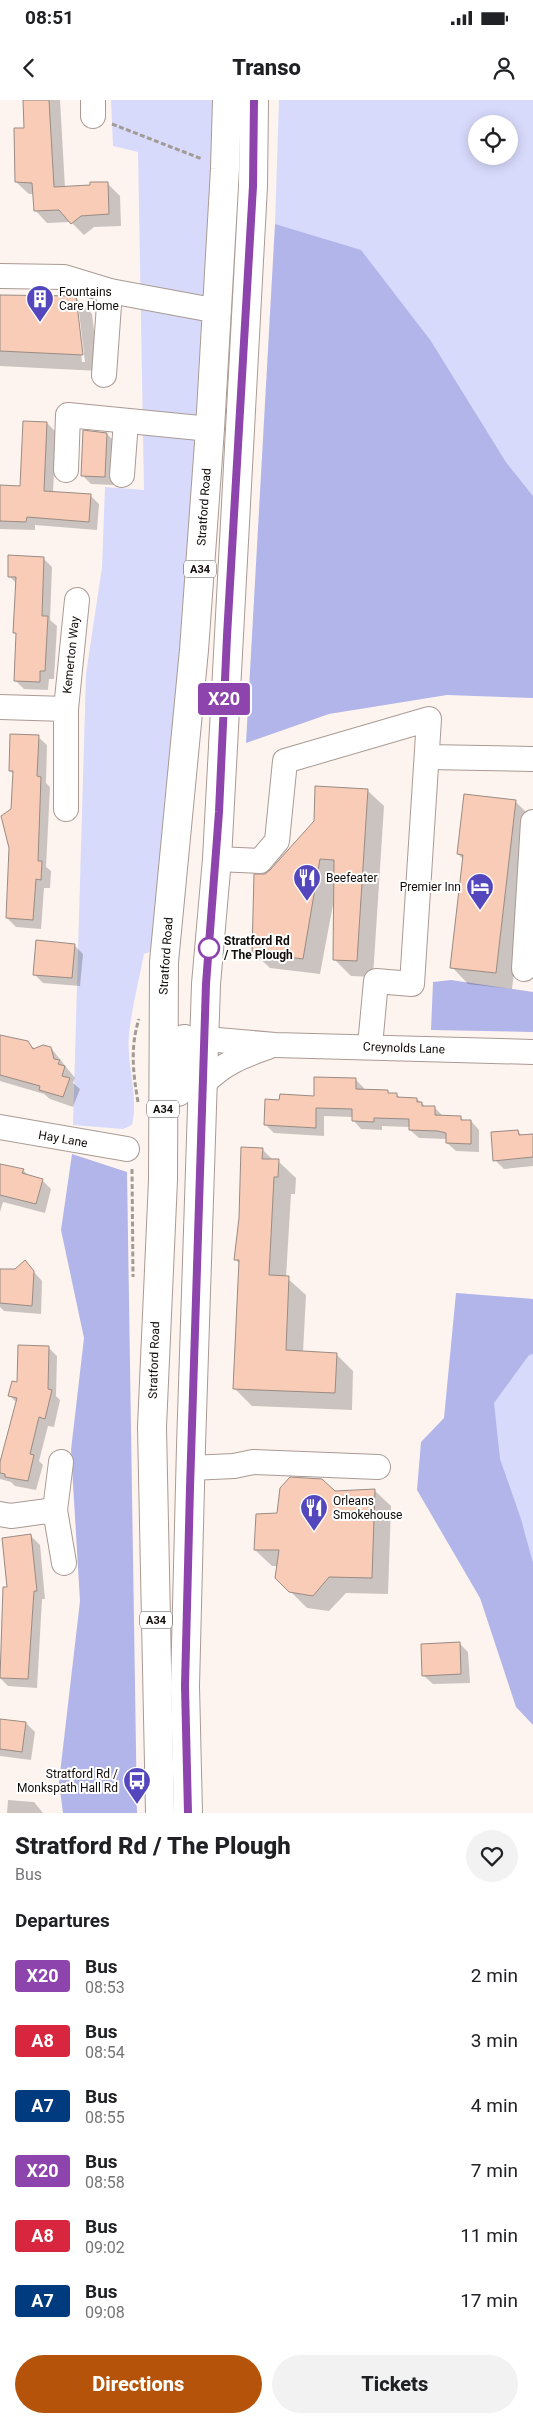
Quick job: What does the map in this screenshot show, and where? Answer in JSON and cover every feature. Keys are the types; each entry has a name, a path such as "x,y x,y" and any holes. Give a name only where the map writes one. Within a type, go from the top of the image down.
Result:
{"highway":[{"name":"Stratford Road","path":"188,1813 185,1686 190,1468 204,1083 184,1038 164,962 194,650 218,311 227,100"},
{"name":"Stratford Road","path":"160,1813 152,1427 163,1180 176,1160 176,1114 184,1038 206,984 217,859 253,186 254,100"}],"street":[{"path":"0,276 64,278 110,291 218,311"},
{"path":"104,375 110,291"},
{"path":"66,470 68,415 210,429"},
{"path":"122,475 126,420"},
{"name":"Kemerton Way","path":"66,809 66,709 77,600"},
{"name":"Kemerton Way","path":"0,707 66,709"},
{"path":"217,859 260,861 277,841 285,760 429,719 412,984 376,981 370,1046"},
{"path":"427,756 533,759"},
{"path":"524,969 533,822"},
{"name":"Creynolds Lane","path":"184,1038 274,1045 370,1046 533,1052"},
{"name":"Creynolds Lane","path":"204,1083 220,1068 243,1056 274,1045"},
{"name":"Hay Lane","path":"0,1127 127,1150"},
{"path":"61,1462 55,1510 64,1563"},
{"path":"190,1468 234,1466 252,1462 378,1467"},
{"path":"0,1514 11,1516 55,1510"}],"path":[{"path":"93,108 225,169"}],"shaded area":[{"path":"111,100 214,100 212,202 174,735 153,951 144,954 129,1034 134,1114 132,1125 123,1129 73,1125 86,674 102,567 105,487 144,490 138,152 113,146"},
{"path":"279,100 533,100 533,496 506,462 431,341 275,224"},
{"path":"275,224 361,250 431,341 506,462 533,496 533,698 447,695 329,714 246,743"},
{"path":"451,980 533,992 533,1032 431,1030 433,982"},
{"path":"72,1154 127,1172 137,1813 63,1813 59,1782 80,1601 71,1450 84,1338 61,1230"},
{"path":"456,1293 533,1299 533,1703"},
{"path":"456,1293 533,1299 533,1354 529,1355 494,1403 500,1459 521,1519 533,1563 533,1725 516,1707 480,1598 417,1490 421,1442 444,1418"}],"building":[{"path":"23,100 49,100 54,187 90,185 90,182 108,182 109,214 81,216 71,224 59,210 34,211 32,183 15,182 14,128 24,128"},
{"name":"Fountains Care Home","path":"0,295 76,296 83,355 0,351"},
{"path":"23,421 47,422 44,491 91,494 89,522 27,517 26,522 0,521 0,485 20,486"},
{"path":"83,430 107,433 105,477 81,476"},
{"path":"8,555 44,557 42,616 48,616 45,671 40,671 40,682 14,681 16,633 13,633 16,577 8,577"},
{"path":"10,734 39,735 37,776 41,777 38,861 42,861 41,880 36,879 33,920 6,918 9,848 1,816 11,809 13,771 9,771"},
{"name":"Beefeater","path":"315,786 368,789 357,961 333,960 334,860 320,859 303,959 252,952 254,874 265,874 270,870 314,821"},
{"name":"Premier Inn","path":"464,794 516,800 496,973 450,968 463,855 457,854"},
{"path":"36,940 75,944 72,978 33,975"},
{"path":"0,1035 28,1041 33,1049 43,1045 51,1047 54,1059 60,1060 58,1064 65,1066 62,1076 70,1078 63,1097 39,1090 40,1086 0,1075"},
{"path":"314,1077 356,1078 356,1089 388,1090 388,1093 397,1093 397,1097 417,1098 417,1102 422,1102 422,1106 435,1106 435,1115 461,1116 461,1120 471,1120 471,1144 446,1143 446,1133 438,1131 409,1130 409,1119 374,1118 374,1122 352,1121 352,1109 316,1108 316,1128 264,1125 265,1099 279,1100 280,1094 314,1096"},
{"path":"518,1130 519,1135 533,1134 533,1157 493,1161 491,1132"},
{"path":"241,1147 263,1148 262,1159 279,1159 278,1177 274,1177 269,1275 289,1276 286,1350 337,1353 335,1393 233,1389 239,1260 234,1260 239,1218"},
{"path":"0,1164 24,1169 22,1173 43,1179 36,1204 0,1195"},
{"path":"25,1260 34,1271 32,1306 0,1303 0,1269 15,1269"},
{"path":"18,1345 49,1346 48,1389 52,1390 45,1419 39,1417 30,1454 34,1455 28,1481 5,1477 5,1474 0,1473 0,1462 17,1398 8,1396 12,1381 17,1382"},
{"name":"Orleans Smokehouse","path":"290,1477 322,1479 335,1491 375,1489 372,1578 329,1577 313,1596 289,1592 275,1578 279,1550 254,1550 256,1514 277,1513 280,1488"},
{"path":"31,1534 37,1591 34,1591 28,1679 0,1678 3,1587 7,1587 2,1538"},
{"path":"460,1642 461,1674 422,1676 421,1644"},
{"path":"0,1719 26,1722 22,1752 0,1749"}],"bus line":[{"name":"X20","path":"188,1813 185,1686 198,1205 206,1038 206,984 217,859 227,636 253,186 254,100"}],"place":[{"name":"Fountains Care Home","path":"40,323"},
{"name":"Beefeater","path":"307,902"},
{"name":"Premier Inn","path":"480,911"},
{"name":"Stratford Rd / The Plough","path":"209,948"},
{"name":"Orleans Smokehouse","path":"314,1532"},
{"name":"Stratford Rd / Monkspath Hall Rd","path":"137,1805"}]}
